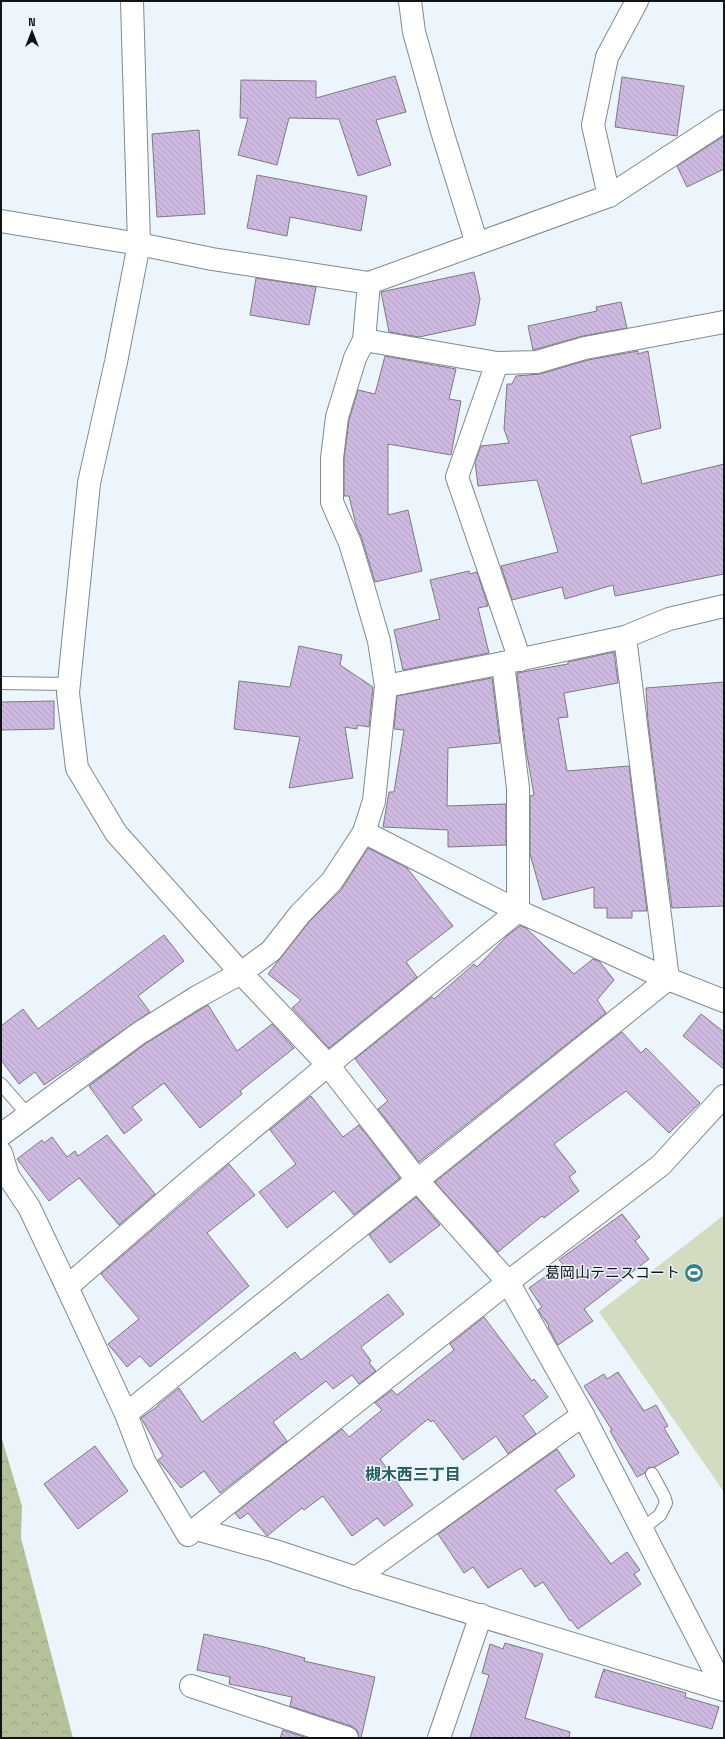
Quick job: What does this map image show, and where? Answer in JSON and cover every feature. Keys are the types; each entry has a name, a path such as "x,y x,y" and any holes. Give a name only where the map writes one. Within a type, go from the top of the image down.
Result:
{"street":[{"path":"132,1 139,244 116,362 89,483 68,684 77,768 116,833 241,973 328,1065 418,1181 508,1282 583,1415 724,1690"},
{"path":"410,1 414,32 441,128 477,244"},
{"path":"609,196 593,125 607,57 637,1"},
{"path":"1,221 139,244 212,259 369,283 609,196 724,121"},
{"path":"1,1135 138,1034 196,997 241,973 271,951 300,914 332,881 364,832 374,801 386,686 378,641 361,579 350,543 332,502 332,458 337,417 355,358 364,340 369,283"},
{"path":"364,340 497,363 537,362 585,348 724,322"},
{"path":"497,363 457,477 511,662 518,788 518,912"},
{"path":"386,686 511,662 625,637 669,619 724,606"},
{"path":"625,637 668,979"},
{"path":"364,832 518,912 668,979 724,1001"},
{"path":"67,1287 189,1181 328,1065 518,912"},
{"path":"126,1414 668,979"},
{"path":"1,1153 8,1176 29,1207 126,1414 144,1461 188,1536 508,1282 661,1165 724,1096"},
{"path":"356,1578 583,1415"},
{"path":"196,1529 276,1551 356,1578 724,1690"},
{"path":"439,1738 481,1615"},
{"path":"191,1686 347,1738"}],"lane":[{"path":"1,683 68,684"},
{"path":"1,1084 28,1115"},
{"path":"642,1529 660,1516 666,1503 664,1496 652,1474"}],"green space":[{"path":"724,1215 724,1492 599,1312"},
{"path":"1,1436 22,1506 21,1538 73,1738 1,1738"}],"building":[{"path":"395,76 406,112 376,120 391,165 358,176 339,119 289,118 277,165 238,155 248,118 240,118 241,80 316,81 316,98"},
{"path":"622,77 684,86 677,136 615,127"},
{"path":"199,130 205,214 157,217 152,134"},
{"path":"724,136 724,169 687,187 677,166"},
{"path":"257,175 367,196 361,231 290,217 287,236 247,228"},
{"path":"474,272 480,299 475,325 419,337 389,332 381,292"},
{"path":"256,278 316,287 309,325 250,315"},
{"path":"621,302 627,328 583,336 533,350 528,326 597,311 596,307"},
{"path":"638,351 638,354 648,351 661,428 630,436 642,484 724,464 724,574 615,596 613,585 565,599 562,587 512,600 501,566 558,552 537,480 478,486 475,462 481,446 509,443 504,429 507,384 512,384 516,376 540,374 588,360"},
{"path":"385,356 456,369 449,399 461,401 451,455 388,444 388,515 408,510 422,571 375,582 362,539 356,525 349,496 344,496 344,459 349,420 358,390 375,394"},
{"path":"469,571 470,574 477,572 488,606 478,608 489,653 403,670 394,630 440,619 430,580"},
{"path":"299,646 342,655 340,665 373,687 369,727 357,725 357,729 345,727 353,778 289,788 300,737 234,729 239,681 290,687"},
{"path":"614,652 618,683 564,693 568,717 558,718 567,771 629,766 647,911 632,911 632,918 607,918 607,908 594,908 594,887 543,900 530,854 530,796 534,795 526,749 517,673 568,664 568,662"},
{"path":"492,678 500,743 448,748 447,806 506,804 506,845 448,847 448,830 383,827 389,792 394,792 404,730 394,729 397,696"},
{"path":"724,682 724,906 672,908 648,721 646,688"},
{"path":"54,701 54,729 1,730 1,702"},
{"path":"368,848 407,868 453,926 406,962 417,977 329,1048 292,1008 301,1000 268,974 309,922 341,890"},
{"path":"520,926 526,928 574,974 593,959 599,961 614,980 597,1000 606,1013 419,1162 378,1109 388,1101 355,1059 432,997 434,999 474,964 477,967 508,935"},
{"path":"164,935 184,961 138,996 150,1012 44,1085 35,1072 19,1084 1,1060 1,1026 23,1009 38,1029"},
{"path":"208,1005 237,1051 272,1024 294,1048 240,1091 242,1094 200,1128 164,1083 132,1107 142,1120 124,1134 89,1086 145,1044"},
{"path":"701,1014 724,1032 724,1069 683,1036"},
{"path":"622,1032 641,1053 646,1048 700,1103 669,1133 626,1091 554,1144 576,1172 569,1177 579,1191 544,1218 542,1216 498,1252 435,1182"},
{"path":"311,1096 343,1137 359,1125 400,1178 354,1215 334,1191 287,1228 259,1192 296,1164 270,1130"},
{"path":"107,1135 155,1194 119,1225 79,1178 49,1201 17,1159 42,1140 44,1143 52,1137 67,1157 75,1151 78,1156"},
{"path":"229,1164 255,1195 207,1233 249,1286 150,1367 140,1356 127,1367 108,1344 139,1319 101,1274"},
{"path":"416,1197 440,1225 390,1263 369,1235"},
{"path":"622,1214 640,1237 635,1241 649,1259 584,1309 593,1321 558,1345 548,1327 549,1326 538,1310 542,1307 529,1288 563,1264 559,1260"},
{"path":"388,1294 404,1314 361,1347 371,1361 369,1363 376,1371 359,1384 352,1375 333,1389 326,1381 273,1422 287,1441 220,1493 204,1471 181,1488 158,1460 163,1456 141,1418 179,1388 202,1422 295,1352 301,1360"},
{"path":"484,1317 532,1381 534,1379 548,1397 523,1416 536,1434 508,1454 496,1436 463,1460 433,1420 431,1422 428,1419 380,1459 413,1505 384,1526 377,1518 352,1536 323,1496 304,1510 302,1508 267,1536 248,1513 240,1519 235,1513 342,1429 349,1437 382,1410 375,1403 392,1390 397,1395 454,1350 450,1344"},
{"path":"618,1372 644,1411 656,1405 668,1426 664,1428 679,1453 655,1467 648,1468 645,1473 637,1477 610,1431 612,1430 584,1386 604,1374 607,1379"},
{"path":"95,1446 128,1491 78,1529 44,1484"},
{"path":"557,1449 575,1476 555,1490 611,1564 627,1552 640,1570 634,1574 641,1584 578,1629 571,1620 570,1621 543,1582 535,1587 521,1568 488,1588 473,1567 464,1573 438,1534"},
{"path":"204,1634 264,1647 305,1658 304,1661 375,1677 361,1738 359,1738 357,1730 351,1726 290,1706 292,1697 229,1684 230,1677 197,1670"},
{"path":"505,1643 543,1654 525,1718 570,1732 569,1738 470,1738 489,1675 482,1673 490,1644 503,1649"},
{"path":"603,1669 686,1693 685,1697 719,1707 712,1729 595,1697 603,1671 605,1672"},
{"path":"283,1730 307,1738 280,1738"}],"place":[{"name":"葛岡山テニスコート","path":"694,1273"}],"district":[{"name":"槻木西三丁目","path":"413,1474"}]}
